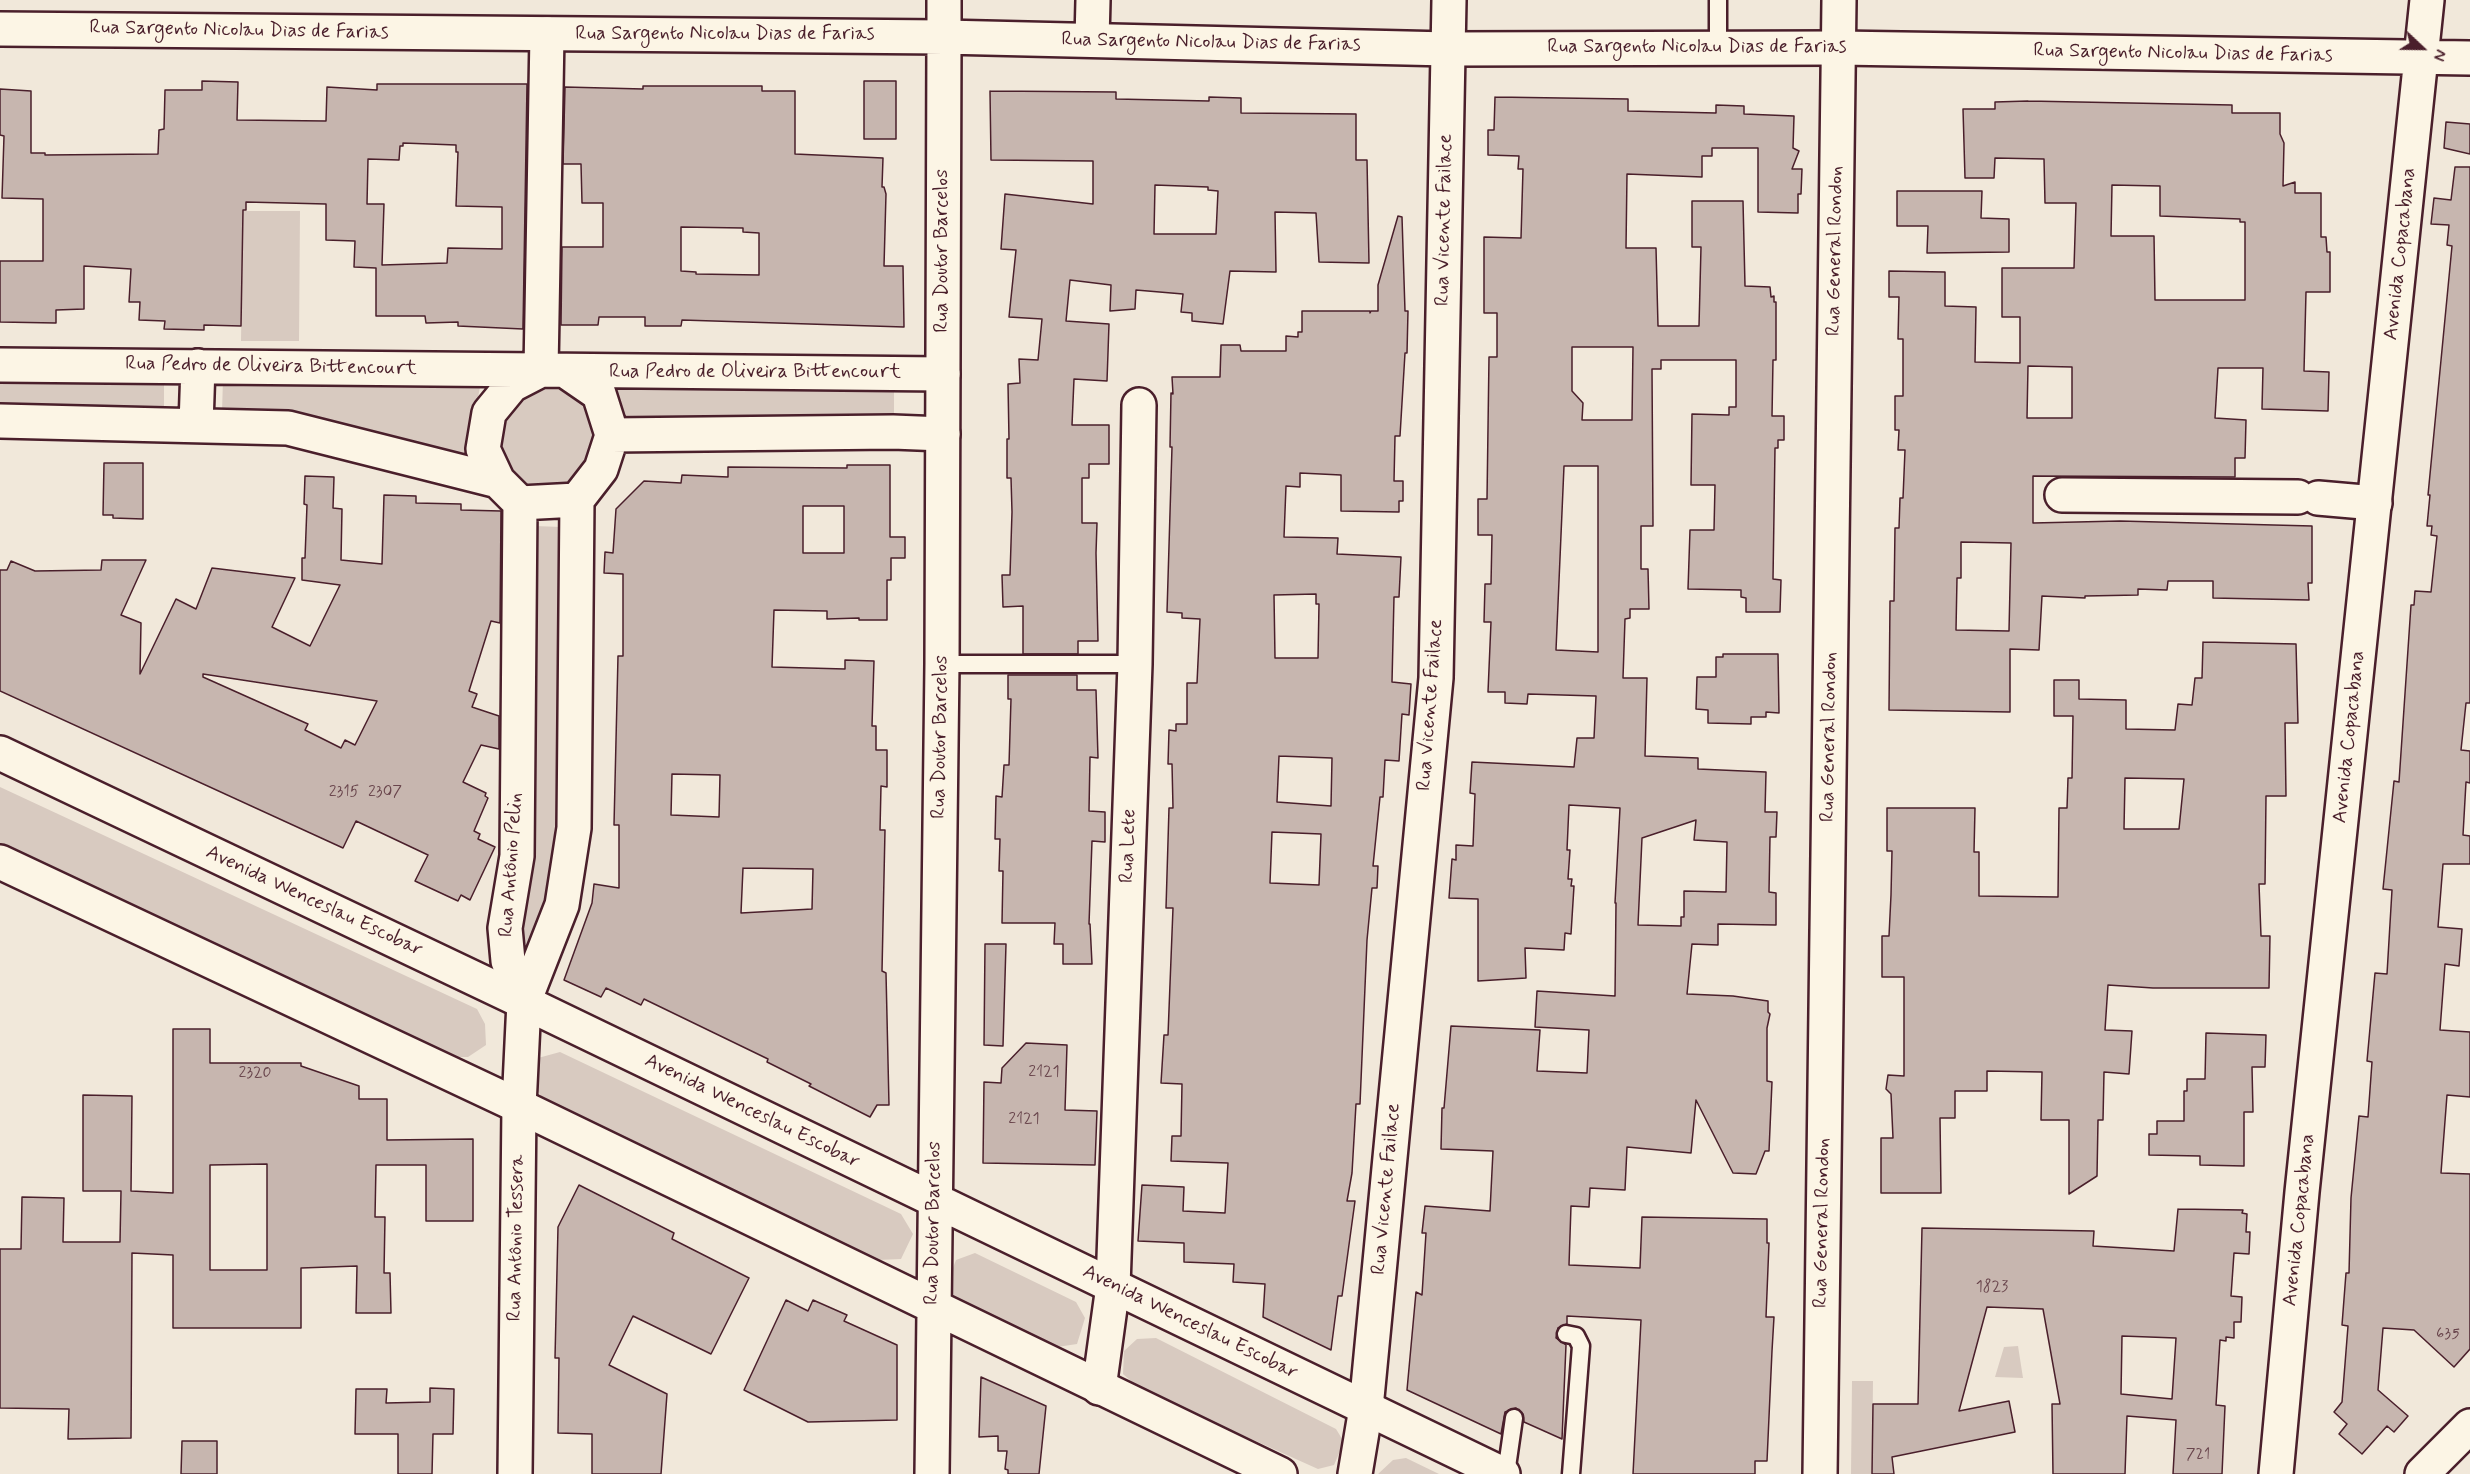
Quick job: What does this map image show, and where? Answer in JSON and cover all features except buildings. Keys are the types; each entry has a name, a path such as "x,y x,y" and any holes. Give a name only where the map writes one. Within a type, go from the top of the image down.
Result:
{"street":[{"name":"Rua Doutor Barcelos","path":"932,1474 932,1307 936,1201 942,664 944,0"},
{"path":"1092,40 1093,0"},
{"name":"Rua Vicente Failace","path":"1355,1474 1366,1408 1436,678 1449,0"},
{"name":"Rua General Rondon","path":"1820,1474 1839,0"},
{"name":"Avenida Copacabana","path":"2276,1474 2304,1168 2427,0"},
{"name":"Rua Sargento Nicolau Dias de Farias","path":"0,29 944,37 1448,48 1839,48 2470,58"},
{"path":"547,34 554,371"},
{"name":"Rua Pedro de Oliveira Bittencourt","path":"0,365 943,374"},
{"path":"196,425 198,366"},
{"path":"0,420 288,428 509,492 577,500 601,469 612,435 599,394 554,371 512,385 489,413 483,449 509,492"},
{"name":"Rua Lete","path":"1099,1388 1113,1286 1135,664 1139,405"},
{"path":"612,435 893,432 943,434"},
{"name":"Rua Antônio Pelin","path":"509,492 517,856 505,928 508,961 524,1002"},
{"path":"2062,495 2308,497 2375,503"},
{"name":"Rua Antônio Pelin","path":"524,1002 561,905 574,828 577,500"},
{"name":"Avenida Wenceslau Escobar","path":"0,753 524,1002 1504,1474"},
{"path":"0,862 519,1106 1280,1474"},
{"name":"Rua Antônio Tessera","path":"515,1474 519,1106 524,1002"},
{"path":"2422,1474 2470,1426"}],"lane":[{"path":"1718,0 1718,48"},
{"path":"942,664 1135,664"},
{"path":"1566,1334 1576,1336 1581,1346 1571,1474"},
{"path":"1504,1474 1514,1418"}],"shaded area":[{"path":"243,211 300,211 299,341 241,341"},
{"path":"223,379 480,387 473,423 473,463 222,412"},
{"path":"0,380 164,381 164,413 0,412"},
{"path":"547,387 563,390 578,399 589,412 596,427 593,460 570,484 537,490 522,484 499,460 496,427 530,390"},
{"path":"894,388 894,419 618,420 618,389"},
{"path":"535,526 561,527 555,824 549,898 529,960 520,964"},
{"path":"0,787 477,1009 485,1024 486,1045 468,1057 450,1057 0,847"},
{"path":"560,1052 901,1214 913,1234 901,1259 877,1260 546,1104 533,1083 538,1058"},
{"path":"975,1253 1076,1302 1085,1318 1077,1344 1057,1347 954,1301 947,1283 956,1260"},
{"path":"1156,1338 1336,1429 1344,1442 1334,1465 1318,1469 1140,1389 1123,1374 1124,1351 1137,1339"},
{"path":"2018,1346 2023,1378 1995,1377 2004,1347"},
{"path":"1852,1381 1873,1381 1872,1474 1851,1474"},
{"path":"1406,1458 1439,1474 1378,1474 1393,1460"}]}
